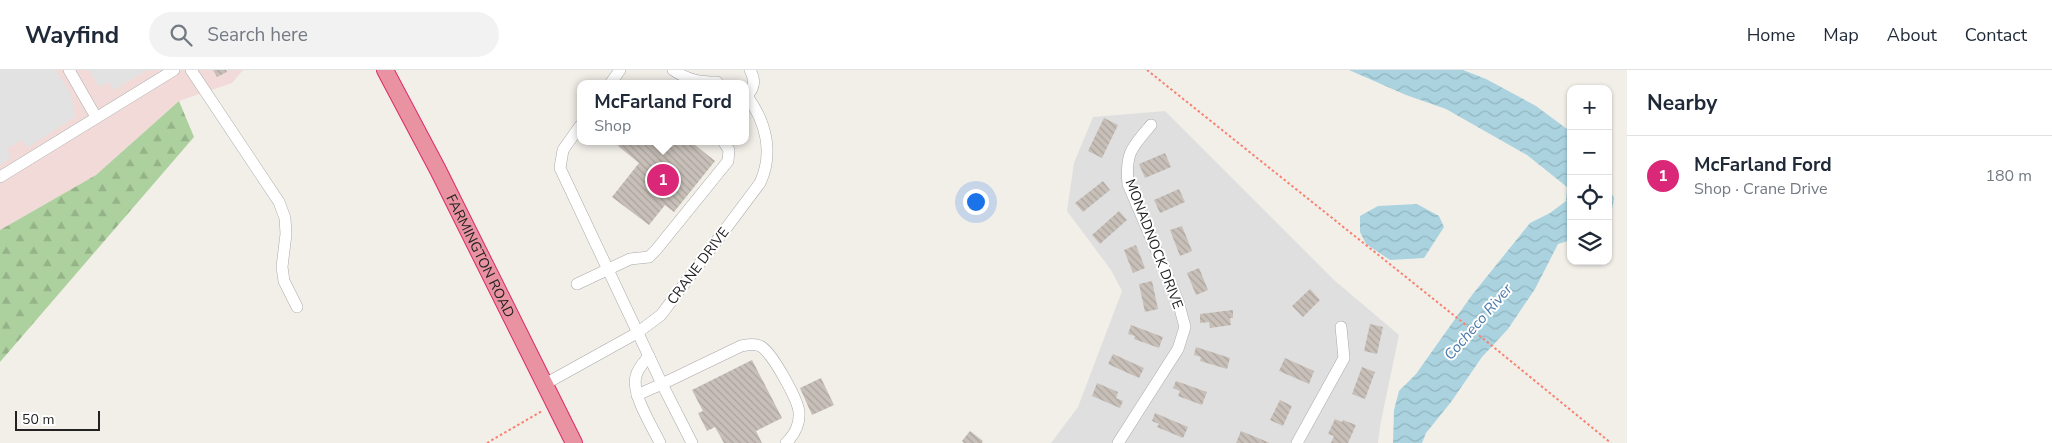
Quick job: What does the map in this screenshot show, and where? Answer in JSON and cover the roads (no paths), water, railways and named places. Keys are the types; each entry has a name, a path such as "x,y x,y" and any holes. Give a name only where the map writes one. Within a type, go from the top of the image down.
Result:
{"highway":[{"name":"FARMINGTON ROAD","path":"386,70 574,443"}],"street":[{"path":"69,70 96,117"},
{"path":"0,177 174,70"},
{"path":"191,70 279,202 285,218 286,234 282,267 284,281 297,307"},
{"path":"673,70 682,80"},
{"name":"CRANE DRIVE","path":"749,93 754,80 750,70"},
{"name":"CRANE DRIVE","path":"545,384 650,324 671,304 760,183 766,172 768,147 762,122 749,102"},
{"name":"MONADNOCK DRIVE","path":"1118,443 1178,349 1185,327 1178,301 1128,184 1126,164 1133,147 1151,124"},
{"path":"577,130 563,150 560,168 637,333 692,443"},
{"path":"578,284 630,259 649,257 728,161 729,150 726,145"},
{"path":"1297,443 1344,358 1341,327"},
{"path":"637,395 741,346 751,344 760,346 774,358 799,410 797,429 786,443"},
{"path":"649,356 636,376 637,395 660,443"}],"water":[{"path":"1349,70 1463,70 1486,79 1536,106 1567,129 1567,187 1527,155 1446,109 1406,95"},
{"name":"Cocheco River","path":"1567,187 1567,241 1558,244 1535,289 1508,329 1482,357 1451,402 1426,433 1422,443 1393,443 1394,410 1399,391 1416,374 1472,295 1530,223 1550,213 1566,201"},
{"path":"1417,204 1439,216 1444,227 1424,258 1390,260 1366,244 1360,232 1360,216 1378,206"}],"place":[{"name":"McFarland Ford","path":"663,180"}]}
